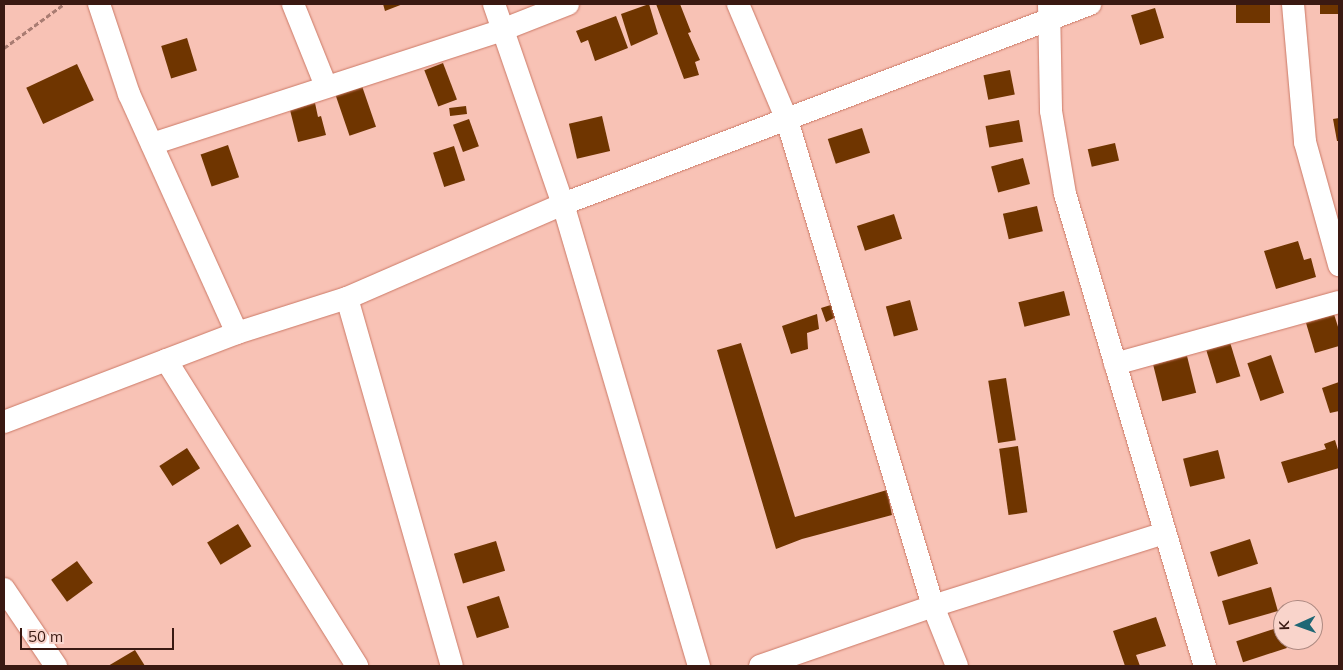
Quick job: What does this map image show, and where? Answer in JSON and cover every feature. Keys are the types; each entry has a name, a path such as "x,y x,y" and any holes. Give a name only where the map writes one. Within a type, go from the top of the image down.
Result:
{"street":[{"path":"99,4 129,94 238,333"},
{"path":"293,4 326,86"},
{"path":"494,4 563,204 699,666"},
{"path":"152,144 502,30 568,4"},
{"path":"738,4 787,120 932,606 957,666"},
{"path":"4,422 238,333 347,298 563,204 787,120 1049,11 1090,4"},
{"path":"1293,4 1304,142 1339,265"},
{"path":"1049,11 1051,111 1065,194 1205,666"},
{"path":"347,298 452,666"},
{"path":"1115,364 1339,302"},
{"path":"166,360 357,666"},
{"path":"760,666 932,606 1165,532"},
{"path":"4,590 56,666"}],"path":[{"path":"4,48 64,4"}],"building":[{"path":"383,4 403,4 385,11"},
{"path":"649,4 658,34 631,46 621,14"},
{"path":"656,4 680,4 691,32 688,33 700,60 695,62 699,75 684,79"},
{"path":"1236,4 1270,4 1270,23 1236,23"},
{"path":"1320,4 1339,4 1339,14 1320,14"},
{"path":"1155,8 1164,38 1140,45 1131,15"},
{"path":"616,16 628,48 595,61 588,40 581,43 576,31"},
{"path":"187,38 197,71 171,78 161,46"},
{"path":"443,63 457,99 438,107 424,70"},
{"path":"77,64 94,100 43,124 26,88"},
{"path":"1010,70 1015,95 988,100 983,75"},
{"path":"362,86 376,127 350,136 336,95"},
{"path":"315,103 318,117 321,116 326,135 298,142 290,110"},
{"path":"466,106 467,114 450,116 449,108"},
{"path":"602,116 610,151 577,159 569,124"},
{"path":"1339,118 1339,141 1337,141 1333,119"},
{"path":"469,119 479,146 463,152 453,125"},
{"path":"1019,120 1023,142 989,148 986,126"},
{"path":"862,128 870,153 836,164 828,139"},
{"path":"1115,143 1119,161 1092,167 1088,149"},
{"path":"228,145 239,177 212,187 201,154"},
{"path":"454,146 465,180 444,187 433,153"},
{"path":"1023,158 1030,184 998,193 991,167"},
{"path":"1037,206 1043,231 1009,239 1003,214"},
{"path":"894,214 902,239 865,251 857,226"},
{"path":"1298,241 1304,260 1311,258 1316,277 1276,289 1264,251"},
{"path":"1064,291 1070,315 1024,327 1018,302"},
{"path":"910,300 918,330 894,336 886,306"},
{"path":"834,304 836,317 826,322 821,308"},
{"path":"817,314 819,329 807,333 808,349 791,354 782,326"},
{"path":"1334,314 1339,330 1339,346 1315,353 1306,323"},
{"path":"1229,339 1240,376 1216,384 1205,346"},
{"path":"741,343 795,517 887,490 892,515 802,539 776,549 717,350"},
{"path":"1271,355 1284,393 1260,401 1247,363"},
{"path":"1187,356 1196,393 1162,401 1153,364"},
{"path":"1006,378 1016,440 998,443 988,381"},
{"path":"1339,382 1339,411 1330,413 1322,388"},
{"path":"1335,440 1339,453 1339,468 1288,483 1281,462 1326,449 1324,444"},
{"path":"1018,446 1027,512 1009,515 999,449"},
{"path":"187,448 200,468 172,486 159,466"},
{"path":"1218,450 1225,478 1190,487 1183,459"},
{"path":"238,524 251,546 221,565 207,543"},
{"path":"1250,539 1258,564 1218,577 1210,552"},
{"path":"496,541 505,571 463,584 454,554"},
{"path":"77,561 93,583 67,602 51,580"},
{"path":"1271,587 1275,600 1273,600 1273,612 1229,625 1222,601"},
{"path":"499,596 509,627 477,638 467,607"},
{"path":"1156,617 1166,646 1136,655 1140,666 1125,666 1113,631"},
{"path":"1273,629 1273,650 1280,650 1243,662 1236,641"},
{"path":"135,650 145,666 108,666"}]}
